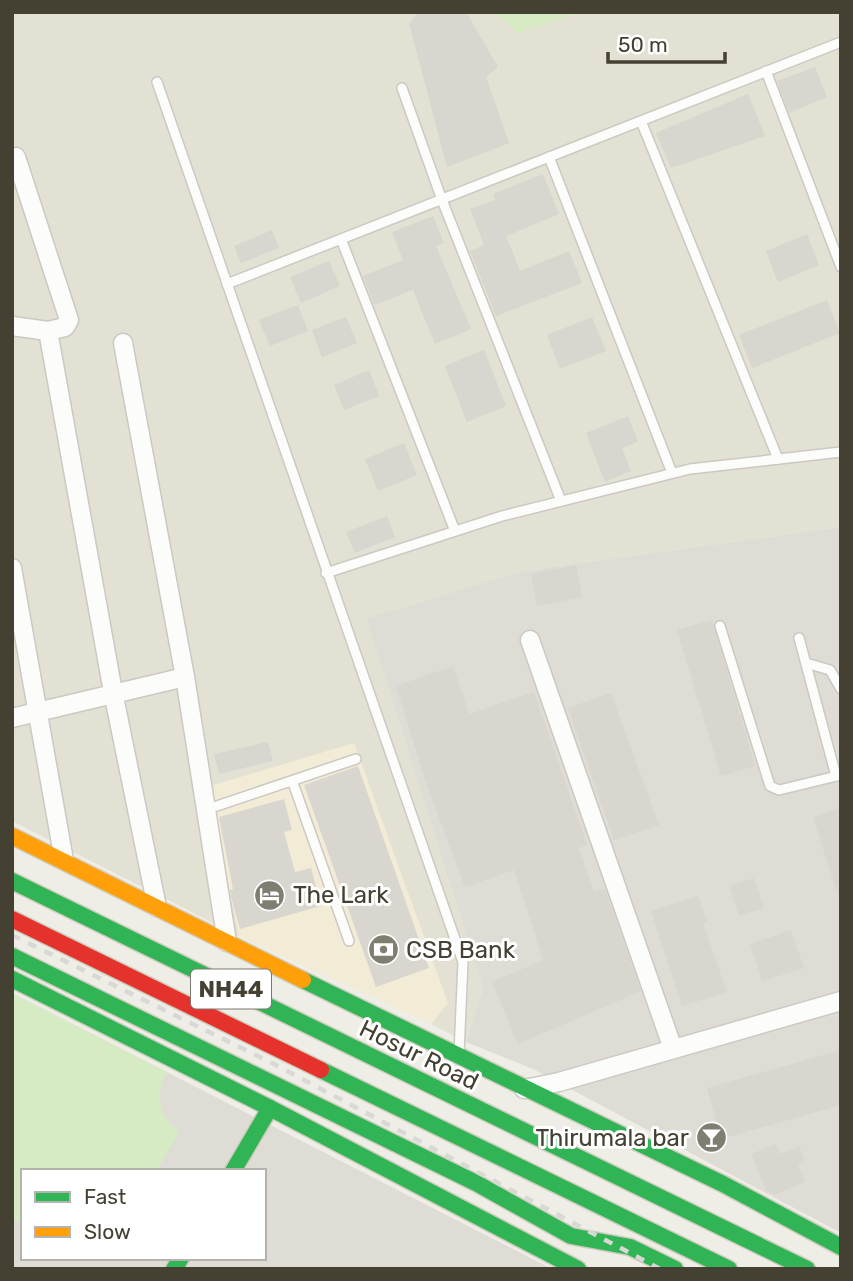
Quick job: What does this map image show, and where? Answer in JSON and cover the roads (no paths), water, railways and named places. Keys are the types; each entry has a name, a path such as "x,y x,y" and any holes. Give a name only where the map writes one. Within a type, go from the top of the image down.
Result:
{"main road":[{"path":"12,836 524,1089 723,1184 837,1245 835,1256 841,1262"},
{"name":"Hosur Road","path":"12,881 807,1269"},
{"name":"NH44","path":"12,919 729,1269"},
{"path":"12,956 476,1183 571,1236 630,1247 676,1269"},
{"path":"12,979 270,1108 578,1269"},
{"path":"234,1169 270,1108"},
{"path":"328,1138 341,1117"}],"street":[{"path":"12,326 48,331 65,327 69,320 16,157"},
{"path":"48,331 113,692 157,907"},
{"path":"123,343 184,677 227,942"},
{"path":"12,568 64,860"},
{"path":"530,640 673,1049"},
{"path":"12,718 184,677"},
{"path":"524,1089 841,1001"}],"lane":[{"path":"227,285 841,42"},
{"path":"766,72 841,267"},
{"path":"157,82 463,962 459,1057"},
{"path":"402,88 442,200 561,501"},
{"path":"641,121 778,459"},
{"path":"549,157 672,473"},
{"path":"341,239 455,531"},
{"path":"326,573 455,531 672,473 841,452"},
{"path":"720,626 770,786 779,790 838,775 799,638"},
{"path":"806,663 830,670 841,689"},
{"path":"205,810 293,783 356,759"},
{"path":"293,783 349,941"}],"railway":[{"path":"12,935 274,1064 660,1269"}],"place":[{"name":"The Lark","path":"270,895"},
{"name":"CSB Bank","path":"383,950"},
{"name":"Thirumala bar","path":"712,1138"}]}
